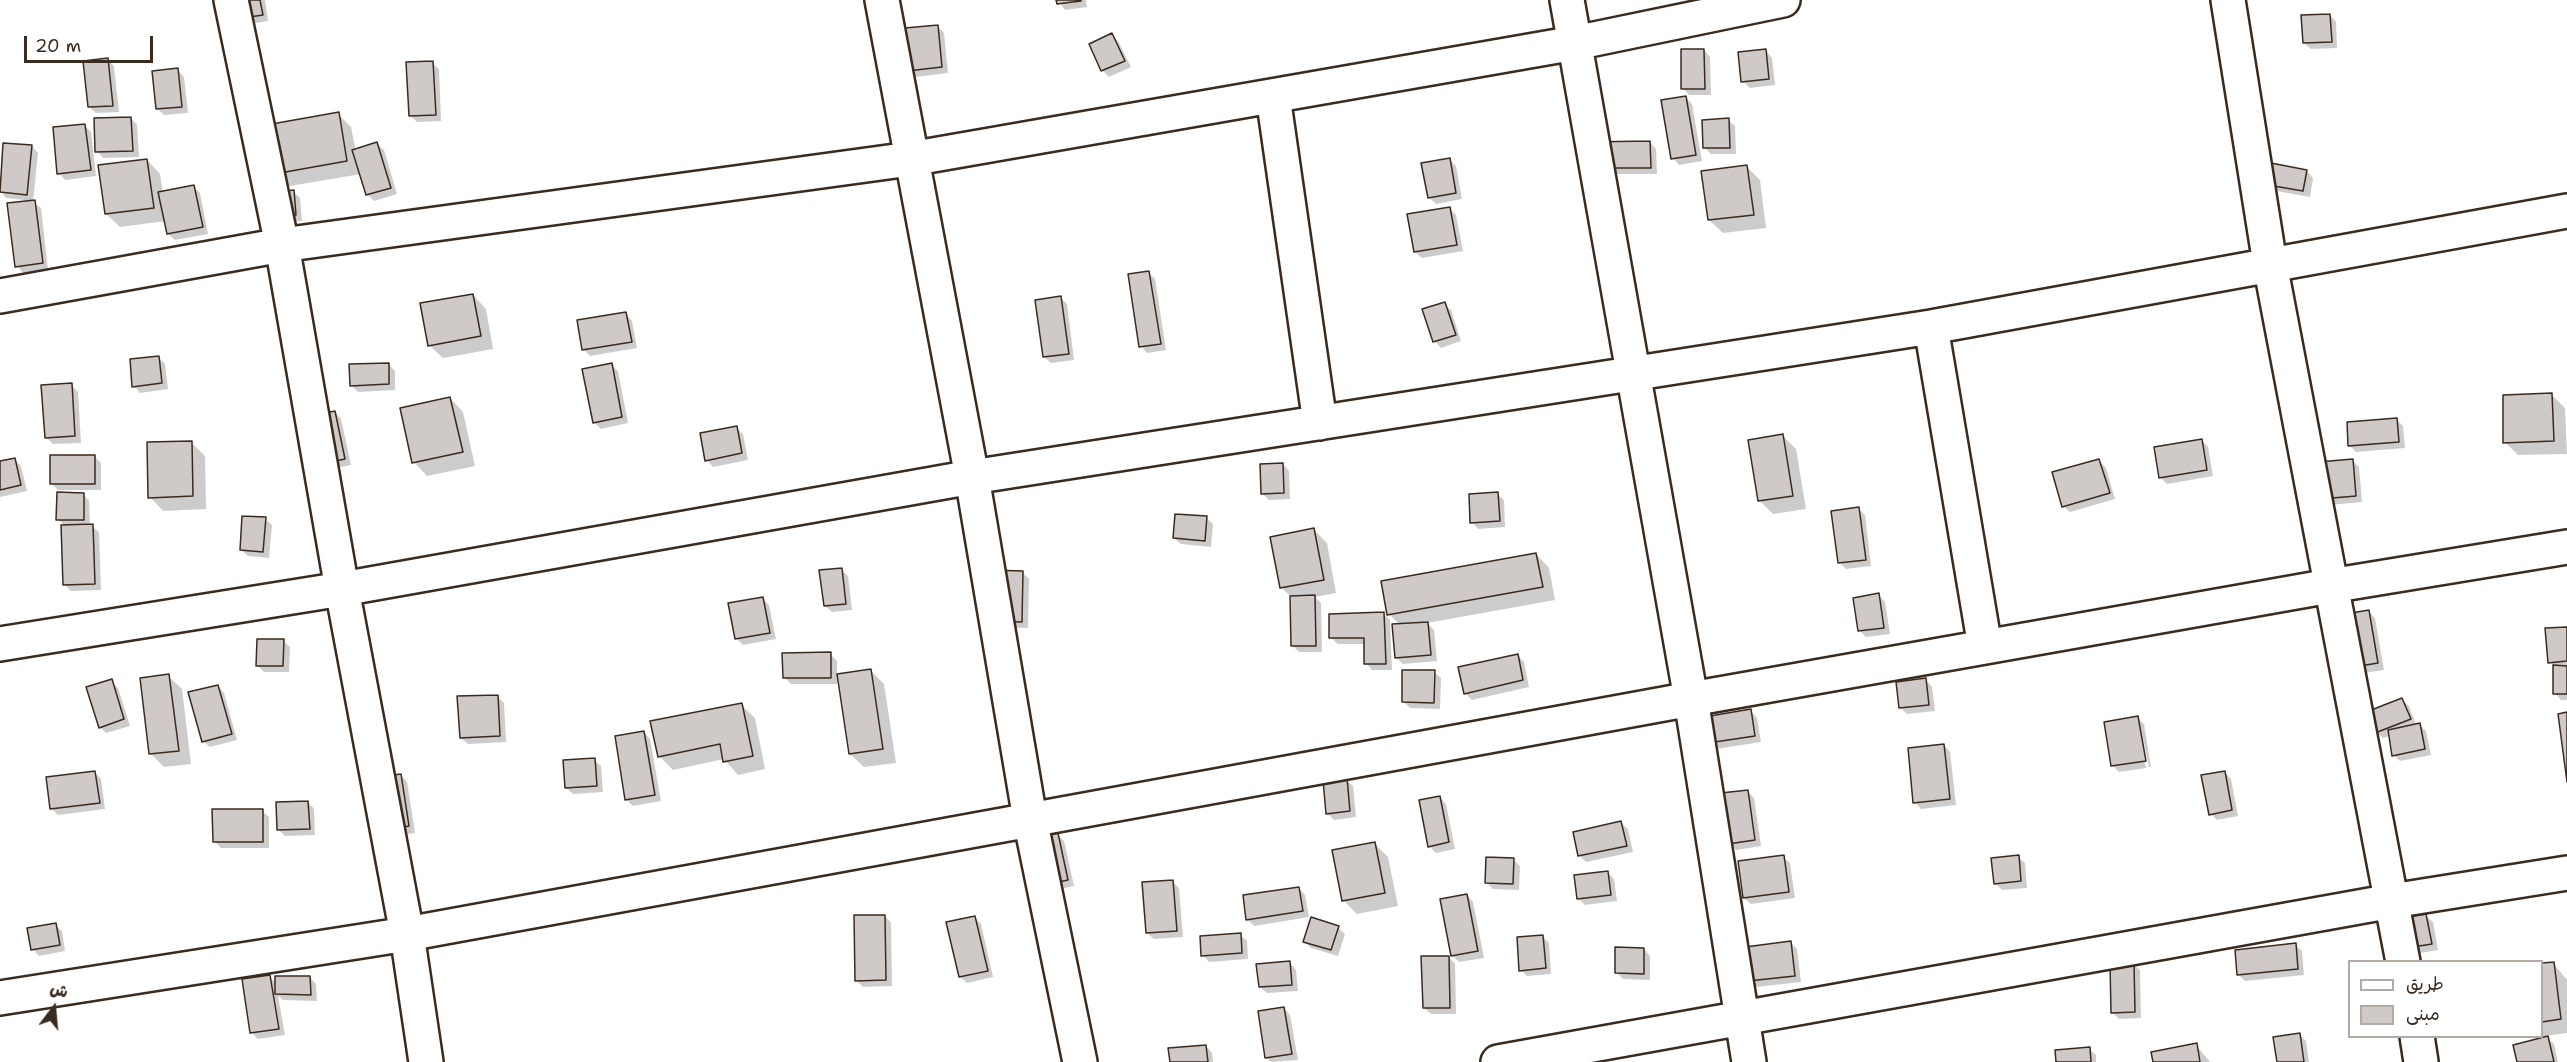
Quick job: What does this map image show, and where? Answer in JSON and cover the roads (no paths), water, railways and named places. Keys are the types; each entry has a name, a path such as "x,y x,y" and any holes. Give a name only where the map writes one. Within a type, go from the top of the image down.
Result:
{"street":[{"path":"231,0 282,245 342,589 407,934 426,1062"},
{"path":"882,0 910,159 972,477 1030,819 1080,1062"},
{"path":"1567,0 1692,699 1749,1062"},
{"path":"0,296 282,245 910,159 1575,43 1783,0"},
{"path":"2228,0 2270,264 2403,960"},
{"path":"1273,96 1320,423"},
{"path":"0,644 342,589 972,477 1931,327 2567,211"},
{"path":"1931,327 1985,647"},
{"path":"0,998 407,934 1692,699 2330,586 2567,547"},
{"path":"1498,1062 2392,901 2567,873"},
{"path":"2417,1038 2421,1062"}]}
